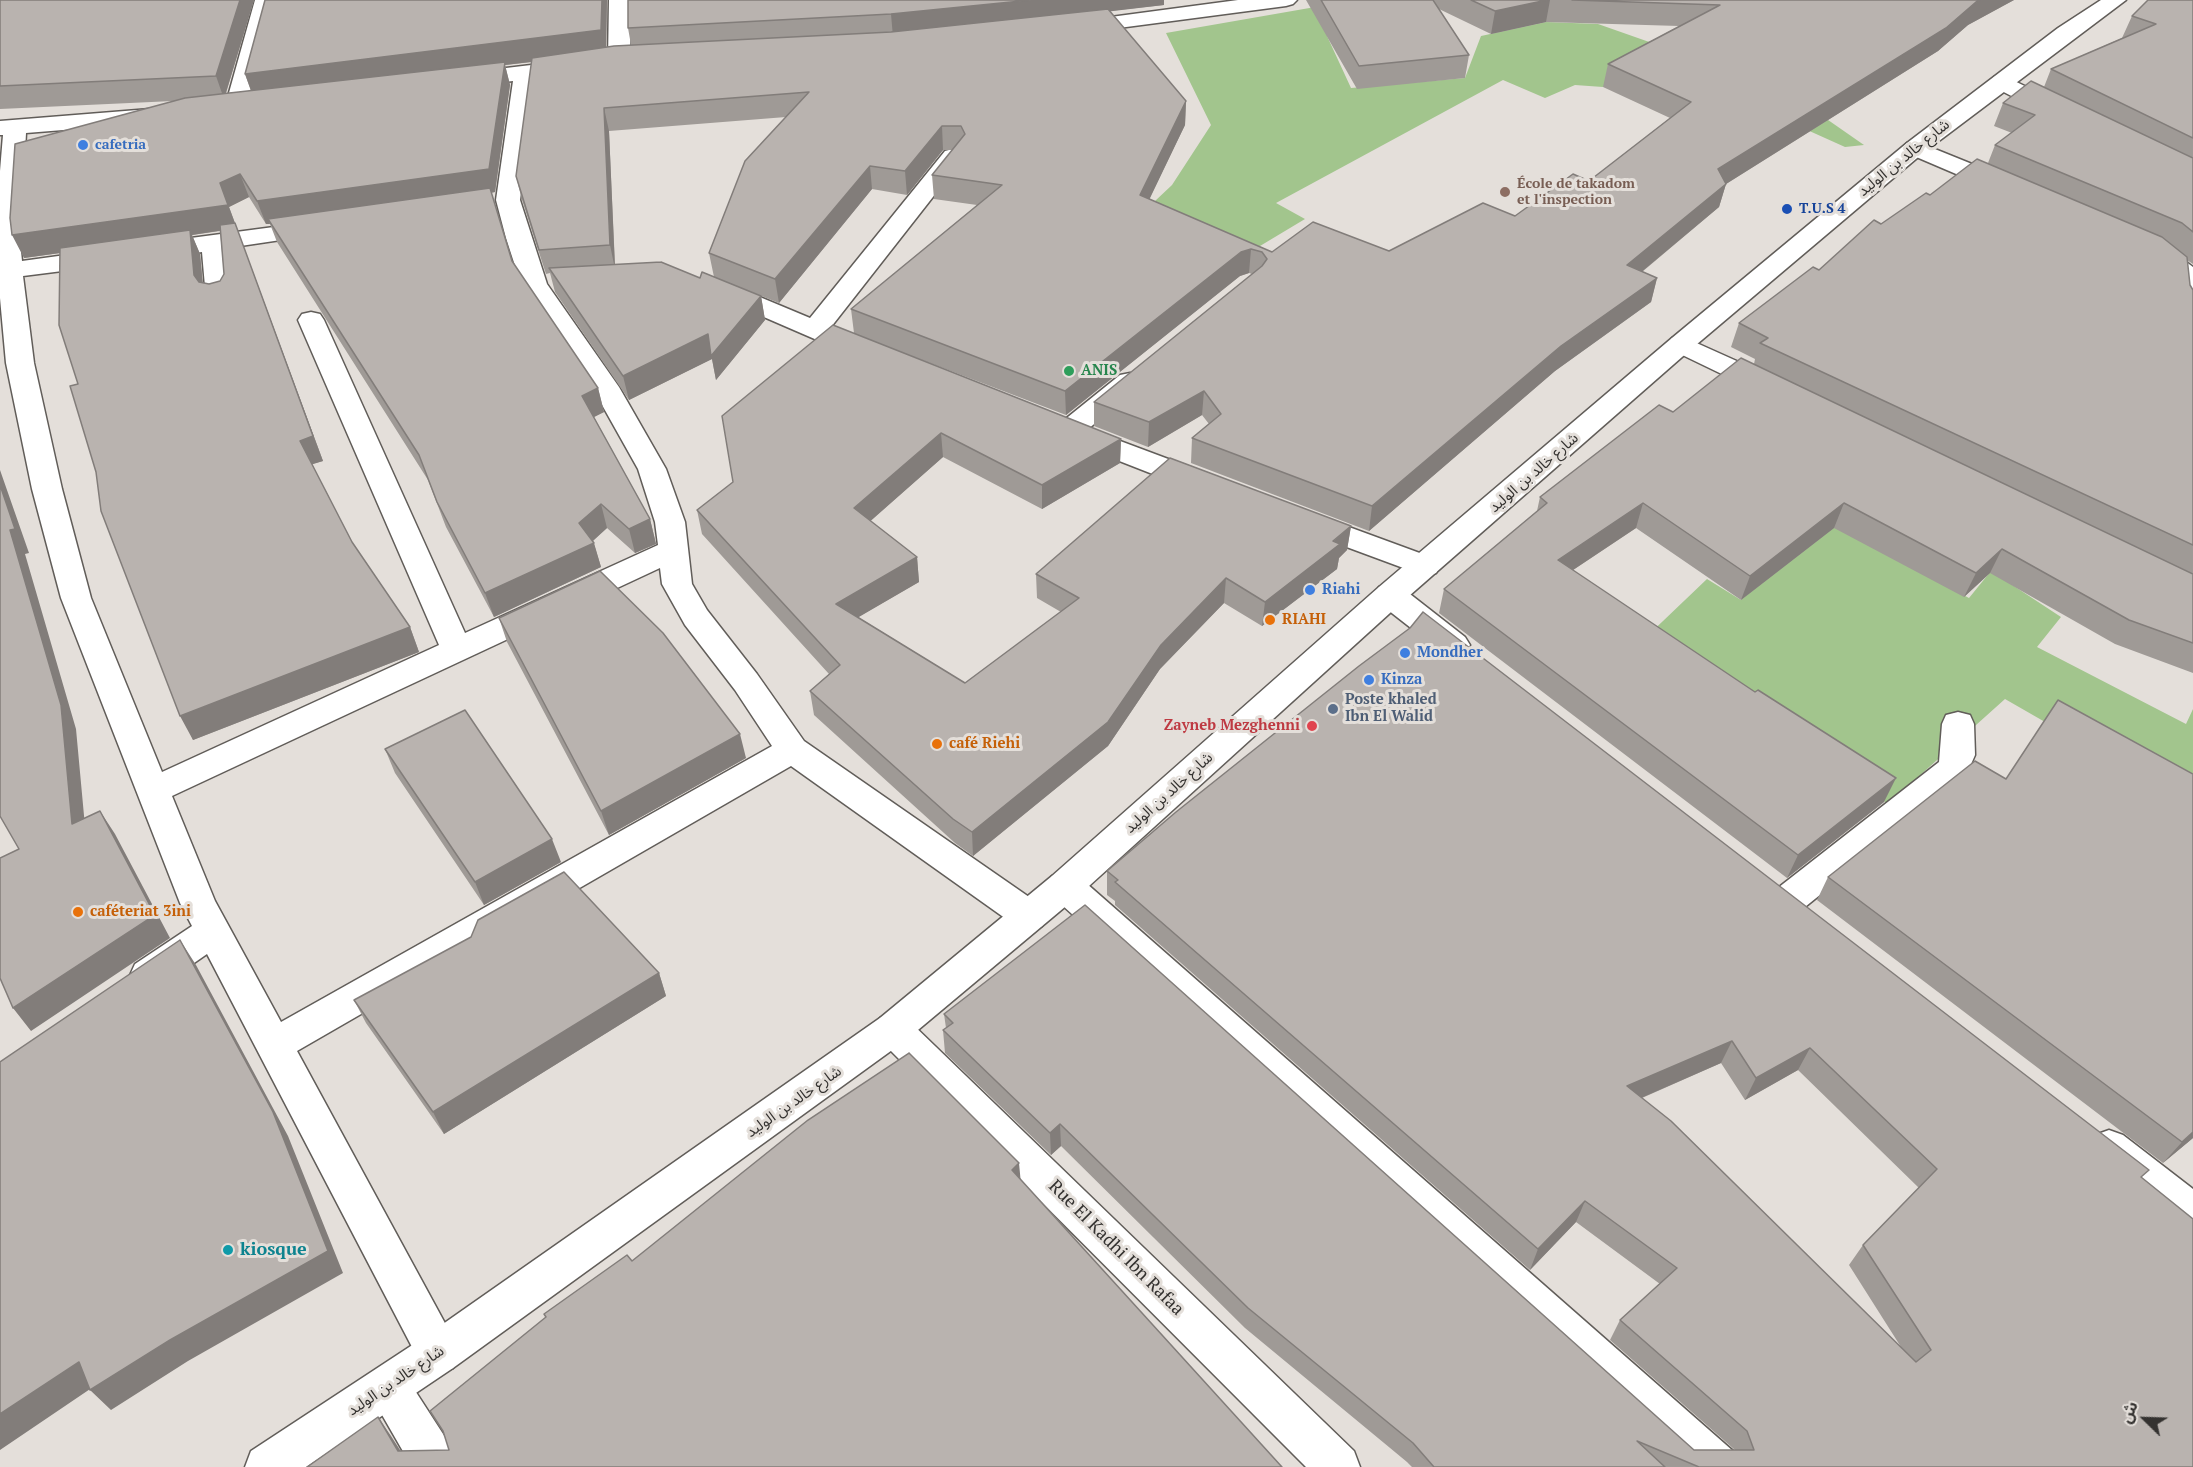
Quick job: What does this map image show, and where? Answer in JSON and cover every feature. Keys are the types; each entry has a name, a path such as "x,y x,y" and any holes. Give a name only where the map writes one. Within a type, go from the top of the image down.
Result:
{"street":[{"path":"258,104 225,108 266,0"},
{"path":"619,60 620,0"},
{"path":"1056,30 1208,5 1286,0"},
{"name":"شارع خالد بن الوليد","path":"267,1467 438,1353 893,1029 1065,886 1390,595 1681,344 1915,148 2001,82 2115,0"},
{"path":"437,83 641,59"},
{"path":"525,74 496,202 534,284 605,387 652,469 670,522 677,584 696,617 746,682 792,750 1029,916"},
{"path":"2001,82 2080,121"},
{"path":"168,114 8,127 7,242 20,363 47,489 76,598 198,903 276,1044 328,1150 438,1353"},
{"path":"1915,148 2022,194"},
{"path":"814,330 953,156"},
{"path":"10,270 344,224"},
{"path":"2135,241 2179,267 2192,285 2193,309"},
{"path":"214,243 219,298"},
{"path":"534,284 569,281"},
{"path":"695,281 883,358"},
{"path":"310,320 456,647"},
{"path":"1681,344 1795,399"},
{"path":"1150,364 1057,426 1224,490"},
{"path":"1280,511 1425,566"},
{"path":"154,790 456,647 672,550"},
{"path":"1390,595 1484,668"},
{"path":"1787,901 1953,769 1958,755 1958,724"},
{"path":"276,1044 792,750"},
{"path":"1759,879 1816,922"},
{"path":"1065,886 1717,1467"},
{"path":"117,996 214,930"},
{"name":"Rue El Kadhi Ibn Rafaa","path":"893,1029 1338,1467"},
{"path":"2080,1126 2193,1213"},
{"path":"388,1387 438,1467"}],"green space":[{"path":"1321,6 1340,29 1327,36 1351,88 1465,78 1481,36 1546,22 1598,24 1692,57 1818,113 1864,145 1845,147 1656,62 1603,87 1575,85 1545,98 1503,80 1276,203 1305,219 1235,261 1137,218 1172,185 1211,125 1166,33"},
{"path":"1830,524 1969,598 1991,571 2061,617 2037,647 2186,724 2193,709 2193,807 2005,699 1888,804 1641,642 1707,579 1741,600"}],"building":[{"path":"0,0 240,0 216,76 0,86"},
{"path":"265,0 602,0 601,30 245,74"},
{"path":"628,0 1031,0 891,14 628,28"},
{"path":"1321,0 1433,0 1469,55 1359,66"},
{"path":"1471,0 1547,0 1495,11"},
{"path":"1572,0 1980,0 1946,28 1718,169 1726,184 1627,265 1657,278 1561,346 1372,506 1192,438 1221,414 1204,391 1149,422 1094,402 1262,266 1267,259 1262,252 1251,249 1241,252 1065,391 851,309 1002,185 932,175 965,134 961,126 942,126 905,171 870,166 775,279 709,253 745,161 809,92 604,108 610,245 539,250 516,176 532,58 614,46 891,32 1108,9 1186,101 1140,195 1272,252 1313,222 1389,251 1483,203 1515,216 1573,174 1589,181 1691,102 1608,64 1720,5"},
{"path":"2148,0 2193,0 2193,138 2051,69 2156,24 2132,16"},
{"path":"505,62 489,169 257,201 240,174 220,183 228,205 12,235 10,218 15,144 185,98"},
{"path":"2031,81 2193,158 2193,232 2182,223 1995,145 2035,115 2003,103"},
{"path":"1977,159 2162,237 2187,257 2190,285 2193,290 2193,545 1760,343 1768,338 1739,323 1813,267 1819,270 1874,220 1881,224 1926,193 1930,195"},
{"path":"490,188 512,261 598,388 582,396 650,519 629,529 601,504 579,523 594,543 485,593 437,502 419,455 268,219"},
{"path":"235,223 313,436 300,441 352,542 410,627 180,716 101,511 96,472 70,386 78,384 59,325 60,248 190,230 194,275 199,282 209,284 220,281 224,274 220,225"},
{"path":"661,262 700,278 702,272 761,296 711,356 708,334 623,376 549,268"},
{"path":"833,325 1121,439 1042,485 941,433 854,508 917,557 836,604 965,683 1079,598 1036,574 1170,458 1351,526 1333,541 1340,544 1265,602 1226,578 1161,645 1108,722 972,832 953,819 810,691 840,665 697,510 733,482 722,416"},
{"path":"1741,358 2193,574 2193,643 2129,620 2002,549 1976,573 1844,503 1750,576 1643,503 1558,560 1755,692 1758,690 1896,778 1798,855 1444,589 1547,503 1540,497 1659,405 1673,412"},
{"path":"0,485 15,529 10,530 61,705 72,824 100,811 155,915 13,1008 0,978 0,858 19,849 0,816"},
{"path":"600,571 663,633 740,734 601,811 499,618"},
{"path":"1423,612 2149,1170 2141,1177 2193,1219 2193,1467 1699,1467 1637,1441 1665,1467 1434,1467 1413,1443 1248,1308 1060,1124 1050,1133 943,1030 953,1023 944,1014 1085,905 1694,1450 1754,1450 1747,1431 1620,1320 1677,1268 1585,1201 1538,1249 1115,882 1118,880 1107,871 1176,812 1410,628","holes":["1732,1041 1756,1078 1810,1048 1937,1169 1863,1245 1931,1350 1916,1362 1671,1121 1627,1086"]},
{"path":"2058,700 2193,774 2193,1132 2182,1142 1828,877 1975,761 2006,779"},
{"path":"465,710 552,839 475,882 385,749"},
{"path":"564,872 659,973 433,1112 354,1000 471,937 478,920"},
{"path":"180,940 273,1112 328,1251 170,1340 90,1390 79,1362 0,1414 0,1062"},
{"path":"909,1053 1019,1163 1012,1170 1282,1467 307,1467 378,1417 398,1451 449,1450 443,1431 430,1411 546,1317 544,1314 627,1255 632,1261 808,1120"}],"place":[{"name":"cafetria","path":"83,145"},
{"name":"École de takadom et l'inspection","path":"1505,192"},
{"name":"T.U.S 4","path":"1787,209"},
{"name":"ANIS","path":"1069,371"},
{"name":"Riahi","path":"1310,590"},
{"name":"RIAHI","path":"1270,620"},
{"name":"Mondher","path":"1405,653"},
{"name":"Kinza","path":"1369,680"},
{"name":"Poste khaled Ibn El Walid","path":"1333,709"},
{"name":"Zayneb Mezghenni","path":"1312,726"},
{"name":"café Riehi","path":"937,744"},
{"name":"caféteriat 3ini","path":"78,912"},
{"name":"kiosque","path":"228,1250"}]}
